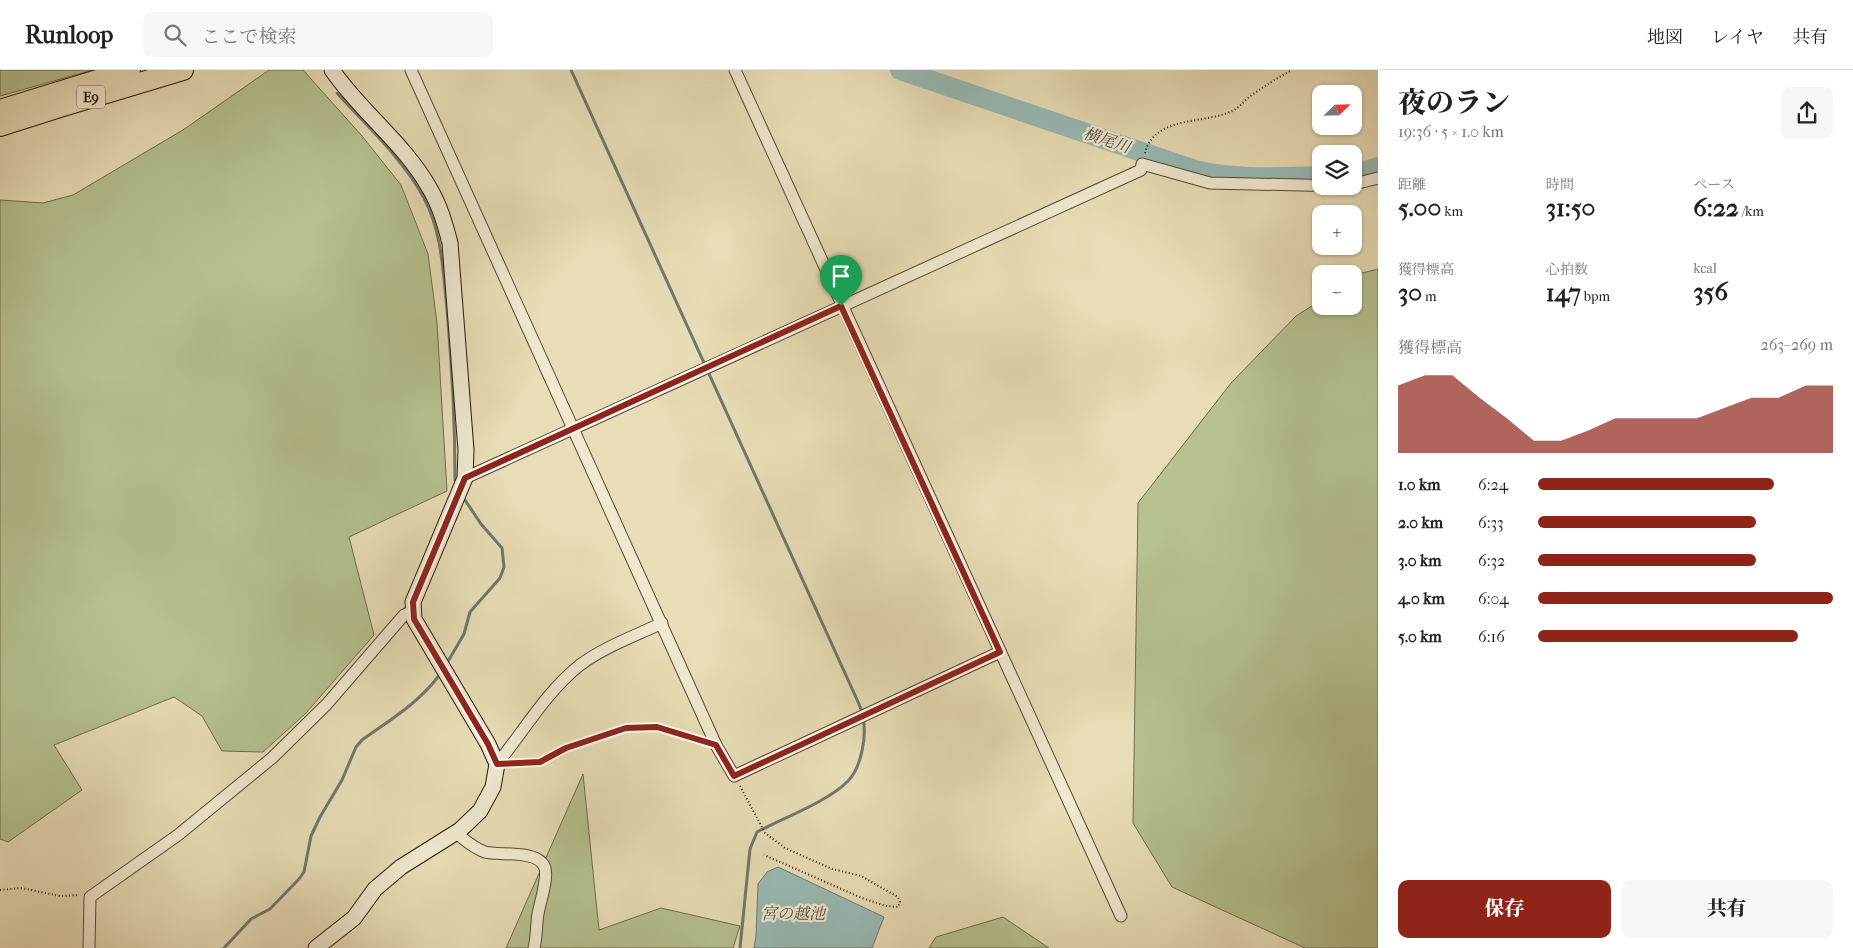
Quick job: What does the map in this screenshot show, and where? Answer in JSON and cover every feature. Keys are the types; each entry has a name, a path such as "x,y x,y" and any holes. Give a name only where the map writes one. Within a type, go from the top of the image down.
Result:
{"highway":[{"name":"E9","path":"0,110 130,70"},
{"name":"E9","path":"0,126 183,70"}],"street":[{"path":"332,70 345,89 404,154 430,188 443,216 450,243 466,450 465,478 413,602 413,611 414,619 488,744 497,764"},
{"path":"411,70 716,745 734,776 1000,652"},
{"path":"735,70 841,306 1121,916"},
{"path":"465,478 1141,170 1142,164 1210,183 1312,185"},
{"path":"1362,182 1378,178"},
{"path":"89,948 90,897 178,835 272,758 326,705 404,615 413,611"},
{"path":"316,948 354,918 375,889 401,867 456,833 480,811 493,787 497,764 548,697 580,665 604,651 662,623"},
{"path":"456,833 473,846 487,852 514,854 532,858 541,863 545,869 545,882 534,948"}],"path":[{"path":"1147,146 1157,132 1194,120 1235,110 1274,79 1292,70"},
{"path":"497,764 540,762 566,748 626,728 657,727 716,745"},
{"path":"734,776 765,833 785,848 832,869 861,876 898,897 900,902 898,906 886,906 862,898 764,854"},
{"path":"0,890 21,888 60,896 84,895 90,897"}],"green space":[{"path":"0,70 93,70 0,96"},
{"path":"269,70 303,70 362,136 401,185 428,254 437,323 447,491 349,537 374,635 306,713 263,752 222,751 202,716 174,697 54,745 82,790 8,842 0,839 0,200 43,203 73,195 183,130"},
{"path":"1378,269 1378,948 1305,948 1172,887 1133,823 1138,503 1231,383 1296,316 1312,306 1312,315 1362,315 1362,273"},
{"path":"583,774 599,930 661,908 740,926 733,948 506,948"},
{"path":"1003,917 1049,948 929,948 936,937"}],"water":[{"name":"宮の越池","path":"778,867 884,917 872,948 754,948 758,884 767,872"}],"waterway":[{"path":"571,70 862,712"},
{"name":"横尾川","path":"900,70 1195,170 1242,177 1312,176"},
{"path":"337,93 384,143 406,170 424,198 435,224 441,252 447,309 453,394 455,480 457,483"},
{"name":"横尾川","path":"1362,172 1378,167"},
{"path":"447,663 464,634 470,612 500,578 504,567 502,548 481,524 465,500"},
{"path":"224,948 251,919 270,909 304,872 311,836 342,780 356,747 362,740 412,704 438,677"},
{"path":"740,948 750,849 757,832 818,802 848,781 860,760 864,734 863,718"}],"route":[{"path":"841,306 1000,652 734,776 716,745 657,727 626,728 566,748 540,762 497,764 488,744 414,619 413,611 413,602 465,478 841,306"}]}
